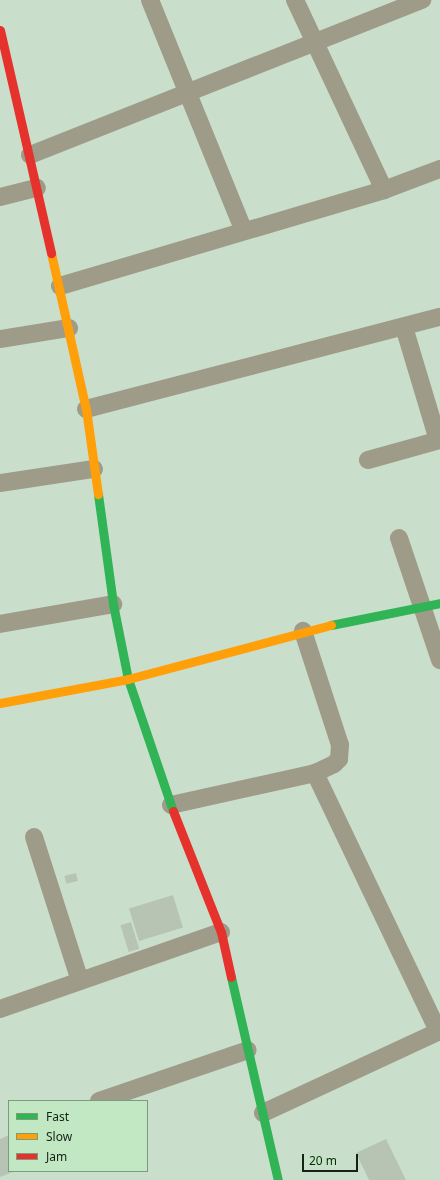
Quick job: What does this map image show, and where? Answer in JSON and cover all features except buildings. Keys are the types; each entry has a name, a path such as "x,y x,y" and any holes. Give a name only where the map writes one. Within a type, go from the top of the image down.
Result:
{"street":[{"path":"150,0 244,231"},
{"path":"295,0 384,190"},
{"path":"30,155 422,0"},
{"path":"0,30 4,64 30,155 86,409 113,604 128,679 171,805 221,932 278,1180"},
{"path":"60,286 384,190 440,169"},
{"path":"0,197 37,188"},
{"path":"86,409 440,317"},
{"path":"368,460 439,440 404,327"},
{"path":"0,339 69,328"},
{"path":"0,483 94,469"},
{"path":"399,538 440,660"},
{"path":"0,703 128,679 303,631 440,603"},
{"path":"0,624 113,604"},
{"path":"171,805 315,773 334,764 339,759 340,745 303,631"},
{"path":"263,1113 439,1031 315,773"},
{"path":"34,837 80,981"},
{"path":"0,1009 221,932"},
{"path":"102,1100 248,1050"}],"traffic: fast":[{"path":"98,494 113,604 128,679 173,811"},
{"path":"331,625 440,603"},
{"path":"231,977 278,1180"}],"traffic: slow":[{"path":"51,253 86,409 98,494"},
{"path":"0,703 128,679 331,625"}],"traffic: jam":[{"path":"0,30 51,253"},
{"path":"173,811 221,932 231,977"}]}
